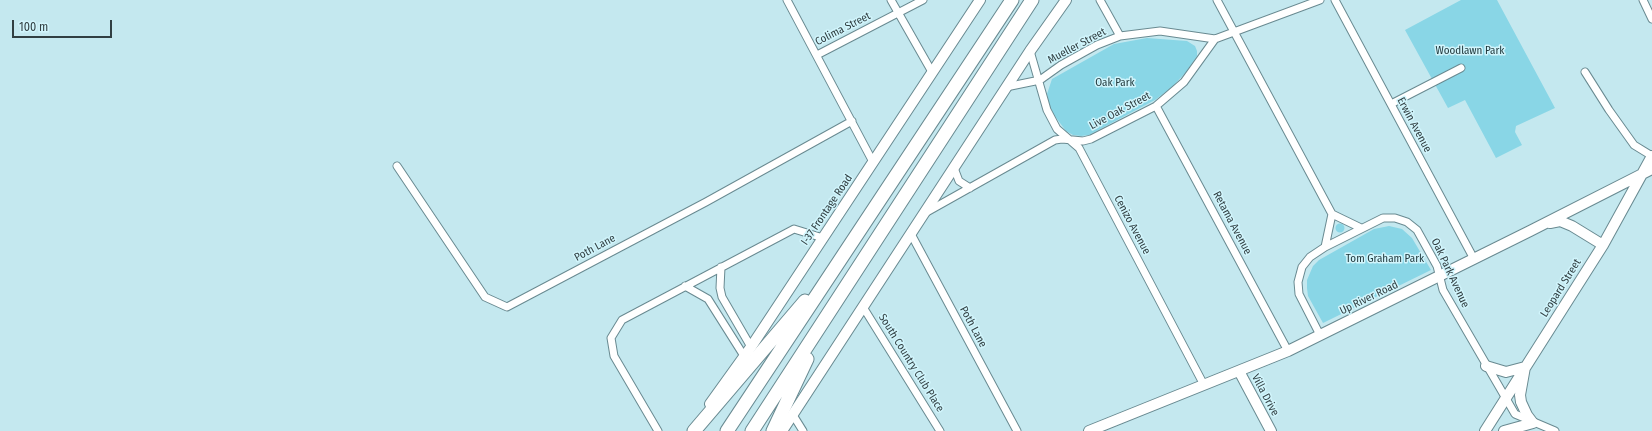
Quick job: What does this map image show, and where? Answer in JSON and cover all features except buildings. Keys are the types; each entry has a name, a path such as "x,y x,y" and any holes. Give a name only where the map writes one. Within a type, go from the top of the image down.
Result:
{"highway":[{"path":"727,431 1012,0"},
{"path":"752,431 992,59 1032,0"},
{"path":"992,59 1013,38 1040,0"},
{"path":"694,431 803,303 827,279"},
{"path":"773,431 831,310"}],"main road":[{"name":"I-37 Frontage Road","path":"691,431 751,347 980,0"},
{"path":"786,429 793,415 1006,87 1066,0"},
{"name":"Leopard Street","path":"1485,431 1603,245 1648,170 1652,156"},
{"name":"Up River Road","path":"1089,431 1288,351 1440,277 1648,170"},
{"path":"1544,224 1560,221 1572,226 1603,245"},
{"path":"1486,366 1506,372 1525,367 1520,395 1521,402 1527,415 1533,423 1504,431"},
{"name":"Villa Drive","path":"1239,371 1271,431"}],"street":[{"path":"787,0 874,162"},
{"path":"891,0 932,72"},
{"name":"Colima Street","path":"816,55 923,0"},
{"path":"1100,0 1120,36"},
{"path":"1216,0 1332,214 1361,228"},
{"path":"1215,39 1320,0"},
{"name":"Erwin Avenue","path":"1335,0 1474,259"},
{"path":"1643,0 1652,19"},
{"name":"Mueller Street","path":"1006,87 1040,80 1061,64 1091,48 1120,36 1160,31 1215,39"},
{"name":"Live Oak Street","path":"925,213 1055,140 1083,141 1091,139 1156,106 1184,82 1215,39"},
{"name":"Cenizo Avenue","path":"1030,51 1040,80 1047,110 1057,129 1079,148 1204,385"},
{"path":"1390,104 1461,68"},
{"path":"1585,72 1609,110 1634,145 1652,156"},
{"name":"Retama Avenue","path":"1156,106 1288,351"},
{"name":"Poth Lane","path":"397,166 485,297 507,307 706,202 852,121"},
{"path":"954,168 959,181 970,188"},
{"path":"1325,247 1332,214"},
{"name":"Oak Park Avenue","path":"1320,335 1299,294 1298,282 1302,267 1310,257 1325,247 1383,218 1395,218 1407,222 1417,230 1437,266 1443,290 1515,414 1533,423 1556,431"},
{"path":"658,431 614,356 611,338 622,320 794,229 823,238"},
{"name":"Poth Lane","path":"911,234 1016,431"},
{"path":"722,267 720,288 726,306 751,347"},
{"path":"685,286 704,295 744,356"},
{"path":"716,312 726,306"},
{"name":"South Country Club Place","path":"863,307 940,431"},
{"path":"793,415 803,431"}],"green space":[{"name":"Woodlawn Park","path":"1461,0 1497,0 1555,108 1516,126 1515,132 1522,145 1496,158 1465,100 1448,108 1405,30"},
{"name":"Oak Park","path":"1147,38 1187,41 1195,46 1197,56 1186,72 1172,87 1155,100 1089,135 1073,135 1066,131 1054,115 1049,104 1047,94 1052,79 1114,44"},
{"path":"1338,224 1342,224 1344,228 1342,232 1338,232 1336,230 1336,226"},
{"name":"Tom Graham Park","path":"1389,226 1402,229 1412,238 1431,270 1323,323 1308,296 1307,280 1313,266 1319,260 1374,229"}]}
